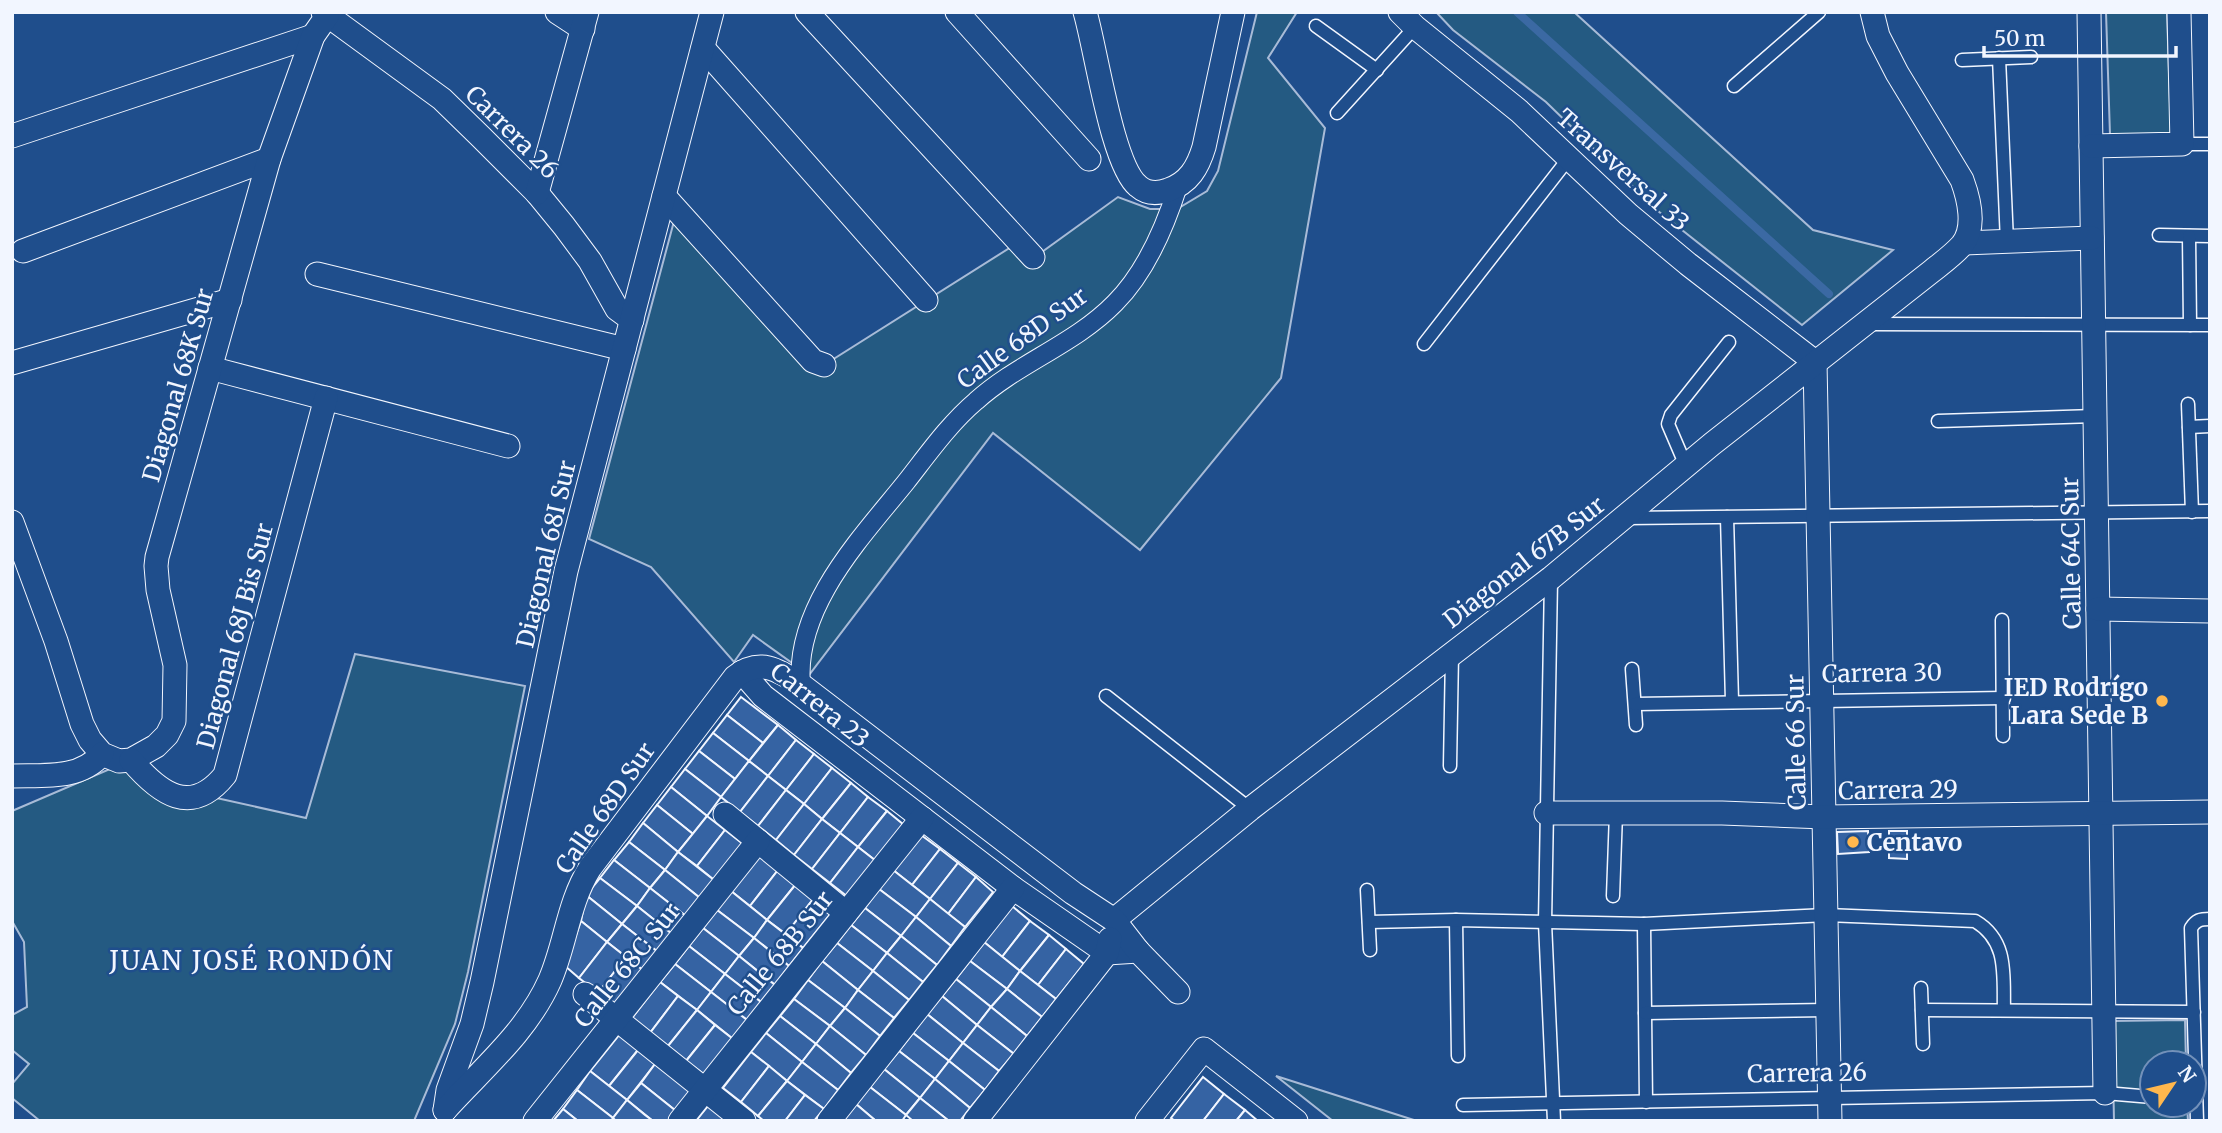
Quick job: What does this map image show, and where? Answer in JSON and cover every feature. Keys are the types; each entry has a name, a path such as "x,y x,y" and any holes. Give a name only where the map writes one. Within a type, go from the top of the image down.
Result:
{"street":[{"path":"537,193 585,21 557,12"},
{"name":"Diagonal 68I Sur","path":"441,1115 477,1003 566,571 712,12"},
{"path":"807,12 1033,257"},
{"path":"957,12 1089,159"},
{"path":"1085,12 1108,115 1131,179 1149,193 1159,193 1178,186"},
{"name":"Calle 68D Sur","path":"802,685 800,664 804,643 825,591 871,525 949,428 975,401 1021,368 1089,326 1116,302 1140,270 1161,232 1178,186 1197,167 1204,147 1233,12"},
{"path":"1872,12 1878,36 1897,73 1962,180 1970,213 1964,243 2092,238"},
{"name":"Calle 64C Sur","path":"2088,12 2105,1093"},
{"path":"2091,146 2182,144 2179,12"},
{"name":"Diagonal 68K Sur","path":"131,760 156,746 167,735 174,721 175,665 158,590 156,566 270,159 313,36 325,14"},
{"name":"Carrera 26","path":"325,14 442,99 537,193 590,261 617,309 632,320"},
{"name":"Transversal 33","path":"1407,20 1519,111 1628,214 1679,257 1815,362"},
{"path":"12,136 313,36"},
{"path":"702,48 926,300"},
{"path":"23,251 270,159"},
{"path":"664,196 813,361 824,365"},
{"name":"Diagonal 67B Sur","path":"1114,920 1250,809 1551,578 1964,243"},
{"path":"317,274 624,349"},
{"path":"12,363 230,300"},
{"name":"Calle 66 Sur","path":"1815,362 1829,1110"},
{"path":"210,368 508,446"},
{"name":"Diagonal 68J Bis Sur","path":"131,760 158,787 183,798 197,797 212,790 225,775 326,398"},
{"path":"12,522 56,641 82,724 90,740 102,754 119,761 131,760"},
{"path":"2098,609 2210,611"},
{"name":"Carrera 23","path":"1107,953 1013,888 763,696 742,672 758,666 767,666 802,685 1073,893 1114,920 1138,951 1178,992"},
{"name":"Calle 68D Sur","path":"441,1115 507,1045 548,984 567,930 573,900 590,869 661,772 735,677 742,672"},
{"path":"12,776 80,771 93,764 102,754"},
{"name":"Carrera 29","path":"1546,813 1721,813 1824,817 2210,812"},
{"path":"725,814 846,913"},
{"name":"Calle 68B Sur","path":"680,1121 922,818"},
{"name":"Calle 68C Sur","path":"535,1121 758,841"},
{"path":"829,1121 1013,888"},
{"path":"975,1121 1107,953 1114,920"},
{"path":"1107,953 1138,951"},
{"path":"585,994 744,1121"},
{"path":"1147,1121 1204,1049 1296,1121"}],"lane":[{"path":"1734,86 1819,12"},
{"path":"1337,113 1377,70 1407,20"},
{"path":"1316,26 1377,70"},
{"path":"1962,60 2031,57"},
{"path":"1999,58 2007,242"},
{"path":"2182,144 2210,144"},
{"path":"1424,344 1570,158"},
{"path":"2159,235 2210,236"},
{"path":"2189,236 2190,325"},
{"path":"1864,324 2210,325"},
{"path":"1686,466 1668,424 1671,415 1729,342"},
{"path":"2188,404 2192,512"},
{"path":"1938,421 2095,416"},
{"path":"2189,427 2210,426"},
{"path":"1621,519 2210,511"},
{"path":"1727,517 1732,701"},
{"path":"1551,578 1545,923 1554,1121"},
{"path":"2002,620 2004,736"},
{"path":"1450,766 1452,652"},
{"path":"1632,669 1636,725"},
{"path":"1106,696 1250,809"},
{"name":"Carrera 30","path":"1635,704 2004,698"},
{"path":"1613,897 1616,813"},
{"path":"1367,890 1370,950"},
{"path":"1369,922 1456,920 1644,924 1826,915 1975,921 1993,935 1999,946 2004,1010"},
{"path":"2197,1049 2191,928 2194,922 2210,919"},
{"path":"1456,920 1458,1056"},
{"path":"1644,924 1646,1102"},
{"path":"1922,988 1923,1044"},
{"path":"1645,1013 1828,1010"},
{"path":"1922,1010 2194,1012"},
{"name":"Carrera 26","path":"1463,1105 1646,1102 1829,1110 2105,1093 2138,1096"}],"shaded area":[{"path":"1257,12 1297,12 1268,58 1325,128 1281,378 1140,550 993,433 809,675 753,635 734,662 651,567 589,539 677,210 824,365 1019,242 1035,257 1118,197 1150,209 1177,209 1207,191 1218,171"},
{"path":"1436,12 1574,12 1813,230 1893,250 1802,325 1658,211 1546,102 1453,30"},
{"path":"2106,12 2167,12 2171,134 2110,135"},
{"path":"355,654 525,686 468,972 455,1024 414,1121 40,1121 12,1098 12,1084 29,1064 12,1050 12,1015 27,1007 24,942 12,921 12,811 131,760 143,774 203,795 306,818"},
{"path":"2185,1020 2186,1049 2138,1049 2138,1119 2188,1121 2114,1121 2112,1021"},
{"path":"1276,1076 1417,1121 1333,1121"}],"building":[{"path":"741,697 778,725 763,743 727,715"},
{"path":"727,715 763,743 749,761 713,733"},
{"path":"778,725 796,740 768,776 749,761"},
{"path":"713,733 749,761 735,779 699,751"},
{"path":"796,740 814,754 786,790 768,776"},
{"path":"699,751 735,779 721,797 685,769"},
{"path":"814,754 832,768 804,804 786,790"},
{"path":"749,761 768,776 740,812 721,797"},
{"path":"832,768 851,783 822,819 804,804"},
{"path":"685,769 721,797 707,816 671,787"},
{"path":"768,776 786,790 758,826 740,812"},
{"path":"851,783 868,797 840,833 822,819"},
{"path":"671,787 707,816 693,834 657,805"},
{"path":"786,790 804,804 776,840 758,826"},
{"path":"868,797 887,811 858,847 840,833"},
{"path":"804,804 822,819 794,855 776,840"},
{"path":"657,805 693,834 678,852 643,823"},
{"path":"887,811 904,825 876,861 858,847"},
{"path":"707,816 725,830 697,866 678,852"},
{"path":"822,819 840,833 812,869 794,855"},
{"path":"643,823 678,852 665,870 629,842"},
{"path":"725,830 743,844 714,880 697,866"},
{"name":"Centavo","path":"1868,831 1869,852 1838,854 1837,832"},
{"path":"1889,831 1907,831 1907,859 1889,858"},
{"path":"840,833 858,847 830,883 812,869"},
{"path":"921,835 940,849 912,885 893,870"},
{"path":"629,842 665,870 650,888 614,860"},
{"path":"858,847 876,861 848,897 830,883"},
{"path":"940,849 958,863 930,899 912,885"},
{"path":"678,852 714,880 700,898 665,870"},
{"path":"759,855 778,870 750,906 731,891"},
{"path":"614,860 650,888 637,906 600,878"},
{"path":"958,863 976,877 948,914 930,899"},
{"path":"665,870 700,898 687,917 650,888"},
{"path":"778,870 796,884 767,920 750,906"},
{"path":"893,870 930,899 916,917 879,889"},
{"path":"976,877 993,892 965,927 948,914"},
{"path":"600,878 637,906 622,924 586,895"},
{"path":"796,884 814,898 786,934 767,920"},
{"path":"650,888 687,917 672,934 637,906"},
{"path":"879,889 916,917 901,936 865,908"},
{"path":"731,891 767,920 754,938 717,910"},
{"path":"586,895 622,924 607,942 581,921"},
{"path":"814,898 832,912 803,948 786,934"},
{"path":"930,899 965,927 951,946 916,917"},
{"path":"637,906 672,934 658,952 622,924"},
{"path":"1012,906 1030,921 1002,957 984,942"},
{"path":"865,908 901,936 887,953 851,925"},
{"path":"717,910 754,938 739,956 703,928"},
{"path":"916,917 951,946 937,965 901,936"},
{"path":"767,920 803,948 789,966 754,938"},
{"path":"581,921 607,942 579,978 565,966"},
{"path":"1030,921 1049,935 1020,971 1002,957"},
{"path":"622,924 658,952 644,971 607,942"},
{"path":"851,925 887,953 873,971 837,943"},
{"path":"703,928 739,956 725,974 689,946"},
{"path":"1049,935 1066,949 1038,985 1020,971"},
{"path":"901,936 937,965 923,982 887,953"},
{"path":"754,938 789,966 775,985 739,956"},
{"path":"607,942 626,957 598,993 579,978"},
{"path":"984,942 1020,971 1007,989 970,961"},
{"path":"837,943 873,971 858,990 822,961"},
{"path":"689,946 725,974 711,992 675,964"},
{"path":"1066,949 1084,964 1056,999 1038,985"},
{"path":"887,953 923,982 909,1000 873,971"},
{"path":"739,956 775,985 761,1002 725,974"},
{"path":"626,957 644,971 616,1007 598,993"},
{"path":"822,961 858,990 845,1008 808,980"},
{"path":"970,961 1007,989 991,1007 956,979"},
{"path":"675,964 711,992 697,1010 660,982"},
{"path":"873,971 909,1000 894,1018 858,990"},
{"path":"1020,971 1056,999 1042,1017 1007,989"},
{"path":"725,974 761,1002 747,1020 711,992"},
{"path":"956,979 991,1007 977,1025 942,996"},
{"path":"808,980 845,1008 830,1026 794,999"},
{"path":"660,982 678,996 650,1033 632,1018"},
{"path":"1007,989 1042,1017 1027,1036 991,1007"},
{"path":"858,990 894,1018 880,1036 845,1008"},
{"path":"711,992 747,1020 733,1039 697,1010"},
{"path":"678,996 697,1010 668,1046 650,1033"},
{"path":"942,996 977,1025 963,1043 927,1014"},
{"path":"794,999 830,1026 816,1044 780,1016"},
{"path":"991,1007 1027,1036 1014,1054 977,1025"},
{"path":"845,1008 880,1036 866,1055 830,1026"},
{"path":"697,1010 715,1025 686,1061 668,1046"},
{"path":"927,1014 963,1043 949,1061 913,1033"},
{"path":"780,1016 816,1044 802,1062 766,1033"},
{"path":"715,1025 733,1039 705,1075 686,1061"},
{"path":"977,1025 1014,1054 999,1071 963,1043"},
{"path":"830,1026 866,1055 851,1073 816,1044"},
{"path":"766,1033 802,1062 787,1081 751,1052"},
{"path":"913,1033 949,1061 935,1079 899,1051"},
{"path":"619,1035 638,1050 609,1086 590,1071"},
{"path":"963,1043 999,1071 985,1090 949,1061"},
{"path":"816,1044 851,1073 838,1090 802,1062"},
{"path":"638,1050 655,1064 627,1100 609,1086"},
{"path":"899,1051 935,1079 920,1098 884,1069"},
{"path":"751,1052 769,1066 741,1102 723,1088"},
{"path":"949,1061 985,1090 970,1108 935,1079"},
{"path":"802,1062 838,1090 824,1109 787,1081"},
{"path":"655,1064 691,1092 676,1111 641,1083"},
{"path":"769,1066 787,1081 758,1116 741,1102"},
{"path":"884,1069 920,1098 906,1115 870,1087"},
{"path":"590,1071 627,1100 613,1118 577,1090"},
{"path":"1203,1077 1224,1094 1203,1121 1175,1121 1171,1118"},
{"path":"935,1079 970,1108 960,1121 949,1121 920,1098"},
{"path":"787,1081 805,1095 785,1121 764,1121 758,1116"},
{"path":"641,1083 676,1111 669,1121 653,1121 627,1100"},
{"path":"870,1087 906,1115 902,1121 876,1121 856,1104"},
{"path":"577,1090 613,1118 611,1121 578,1121 563,1109"},
{"path":"1224,1094 1245,1110 1236,1121 1203,1121"},
{"path":"805,1095 824,1109 814,1121 785,1121"},
{"path":"920,1098 949,1121 913,1121 906,1115"},
{"path":"627,1100 653,1121 616,1121 613,1118"},
{"path":"856,1104 876,1121 843,1121"},
{"path":"708,1106 727,1121 696,1121"},
{"path":"563,1109 578,1121 553,1121"},
{"path":"1245,1110 1258,1121 1236,1121"}],"waterway":[{"path":"1517,12 1829,294"}],"place":[{"name":"IED Rodrígo Lara Sede B","path":"2162,701"},
{"name":"Centavo","path":"1853,842"}],"district":[{"name":"JUAN JOSÉ RONDÓN","path":"252,960"}]}
